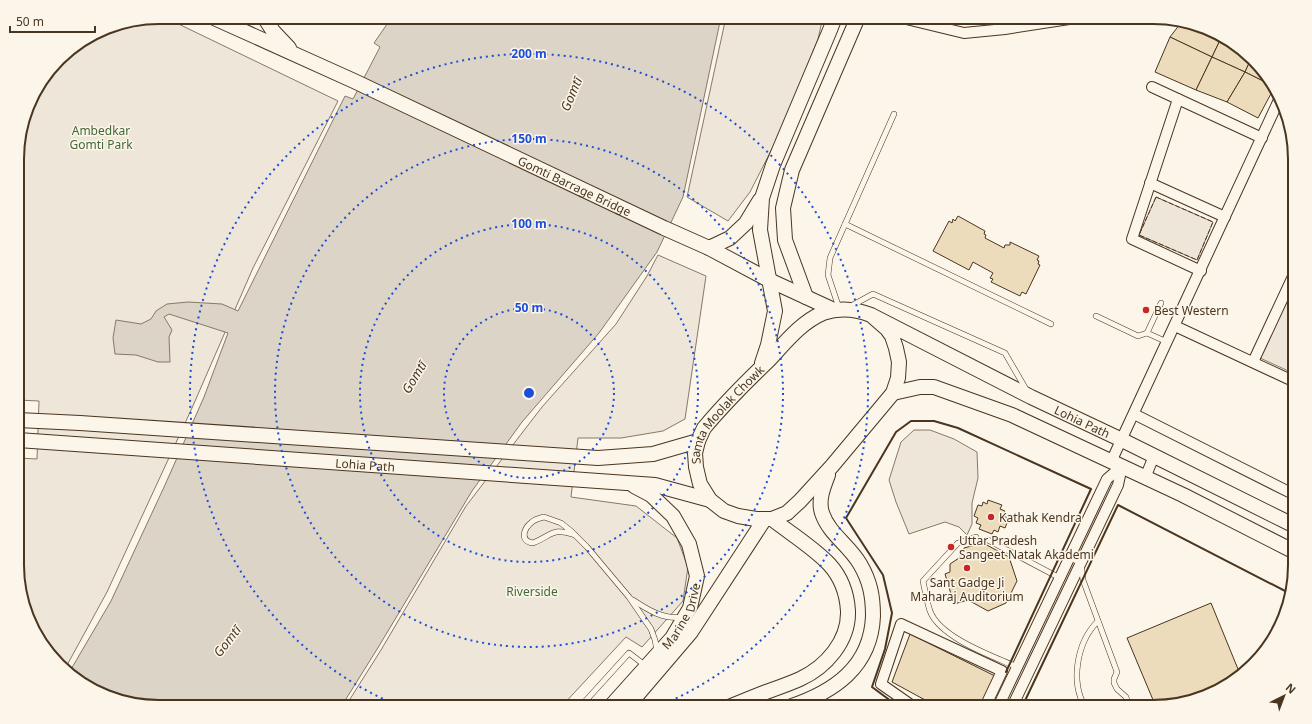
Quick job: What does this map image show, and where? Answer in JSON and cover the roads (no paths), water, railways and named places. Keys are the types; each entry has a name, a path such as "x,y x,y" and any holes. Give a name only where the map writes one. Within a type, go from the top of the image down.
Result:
{"main road":[{"name":"Gomti Barrage Bridge","path":"228,24 294,53 664,228 710,248 769,280 806,297 840,309"},
{"path":"268,24 273,31 294,53"},
{"path":"710,248 730,238 746,223 762,198 773,165 832,24"},
{"path":"806,297 785,240 783,208 792,170 855,24"},
{"path":"760,368 768,345 775,311 760,230 762,198"},
{"path":"768,520 786,513 800,501 832,466 893,393 898,378 898,362 892,336 887,329 871,315 862,311 840,309"},
{"name":"Samta Moolak Chowk","path":"768,520 738,516 724,511 710,500 700,484 696,467 695,454 698,441 704,428 713,417 801,326 817,316 840,309"},
{"name":"Lohia Path","path":"871,315 1031,397 1122,440 1288,523"},
{"name":"Lohia Path","path":"893,393 920,387 934,387 1012,415 1184,495 1288,548"},
{"name":"Lohia Path","path":"24,420 598,458 653,454 698,441"},
{"name":"Lohia Path","path":"24,440 656,485 710,500"},
{"path":"809,700 823,694 836,685 858,663 866,650 870,638 873,608 868,579 859,562 830,528 822,514 820,505 821,494 832,466"},
{"name":"Marine Drive","path":"616,700 672,638 690,608 697,576 689,544 673,516 651,495 628,483"},
{"path":"747,700 801,679 819,667 832,656 840,643 846,629 848,618 847,598 837,574 830,564 821,556 768,520"},
{"name":"Marine Drive","path":"633,700 691,632 768,520"}],"street":[{"path":"927,24 964,33 1038,24"},
{"path":"1152,87 1262,138"},
{"path":"1178,99 1132,239 1201,271"},
{"path":"1015,700 1118,485 1117,464 1122,440 1277,105"},
{"path":"1150,183 1225,217"},
{"path":"1252,362 1288,287"},
{"path":"1175,326 1288,379"},
{"path":"1134,414 1288,491"},
{"path":"1145,478 1154,456"},
{"path":"1001,700 1107,479 1117,464"},
{"path":"904,700 881,684 901,624 1002,672 988,700"}],"lane":[{"path":"894,114 830,258 828,275 840,309 873,294 1005,353 1031,397"},
{"path":"845,224 1051,324"},
{"path":"1147,333 1161,303"},
{"path":"1096,316 1138,336 1147,333 1167,342"},
{"path":"575,535 564,532 555,532 533,543 524,538 524,530 532,522 544,517 561,523 575,535 629,597 651,629 658,654"},
{"path":"976,537 958,543 923,581 930,612 941,628 970,646 1017,667"},
{"path":"988,540 1060,578"},
{"path":"1070,558 1081,563 1082,580 1117,672 1114,683 1117,689 1126,697 1127,700"},
{"path":"629,597 658,614 673,618 686,616"},
{"path":"1081,700 1077,686 1081,649 1092,627 1098,621"},
{"path":"586,700 629,653 647,666"}],"water":[{"name":"Gomtī","path":"387,24 720,24 683,197 657,252 599,333 522,422 472,491 345,700 159,700 142,699 107,690 92,682 72,667 111,601 204,397 228,333 169,314 164,317 172,330 169,337 170,362 158,362 136,355 115,354 113,338 116,320 141,324 151,319 156,311 167,304 188,302 222,304 238,311 345,96 353,99 380,47 374,43"}],"place":[{"name":"Best Western","path":"1146,310"},
{"name":"Kathak Kendra","path":"991,517"},
{"name":"Uttar Pradesh Sangeet Natak Akademi","path":"951,547"},
{"name":"Sant Gadge Ji Maharaj Auditorium","path":"967,568"}],"park label":[{"name":"Ambedkar Gomti Park","path":"101,137"},
{"name":"Riverside","path":"532,591"}]}
